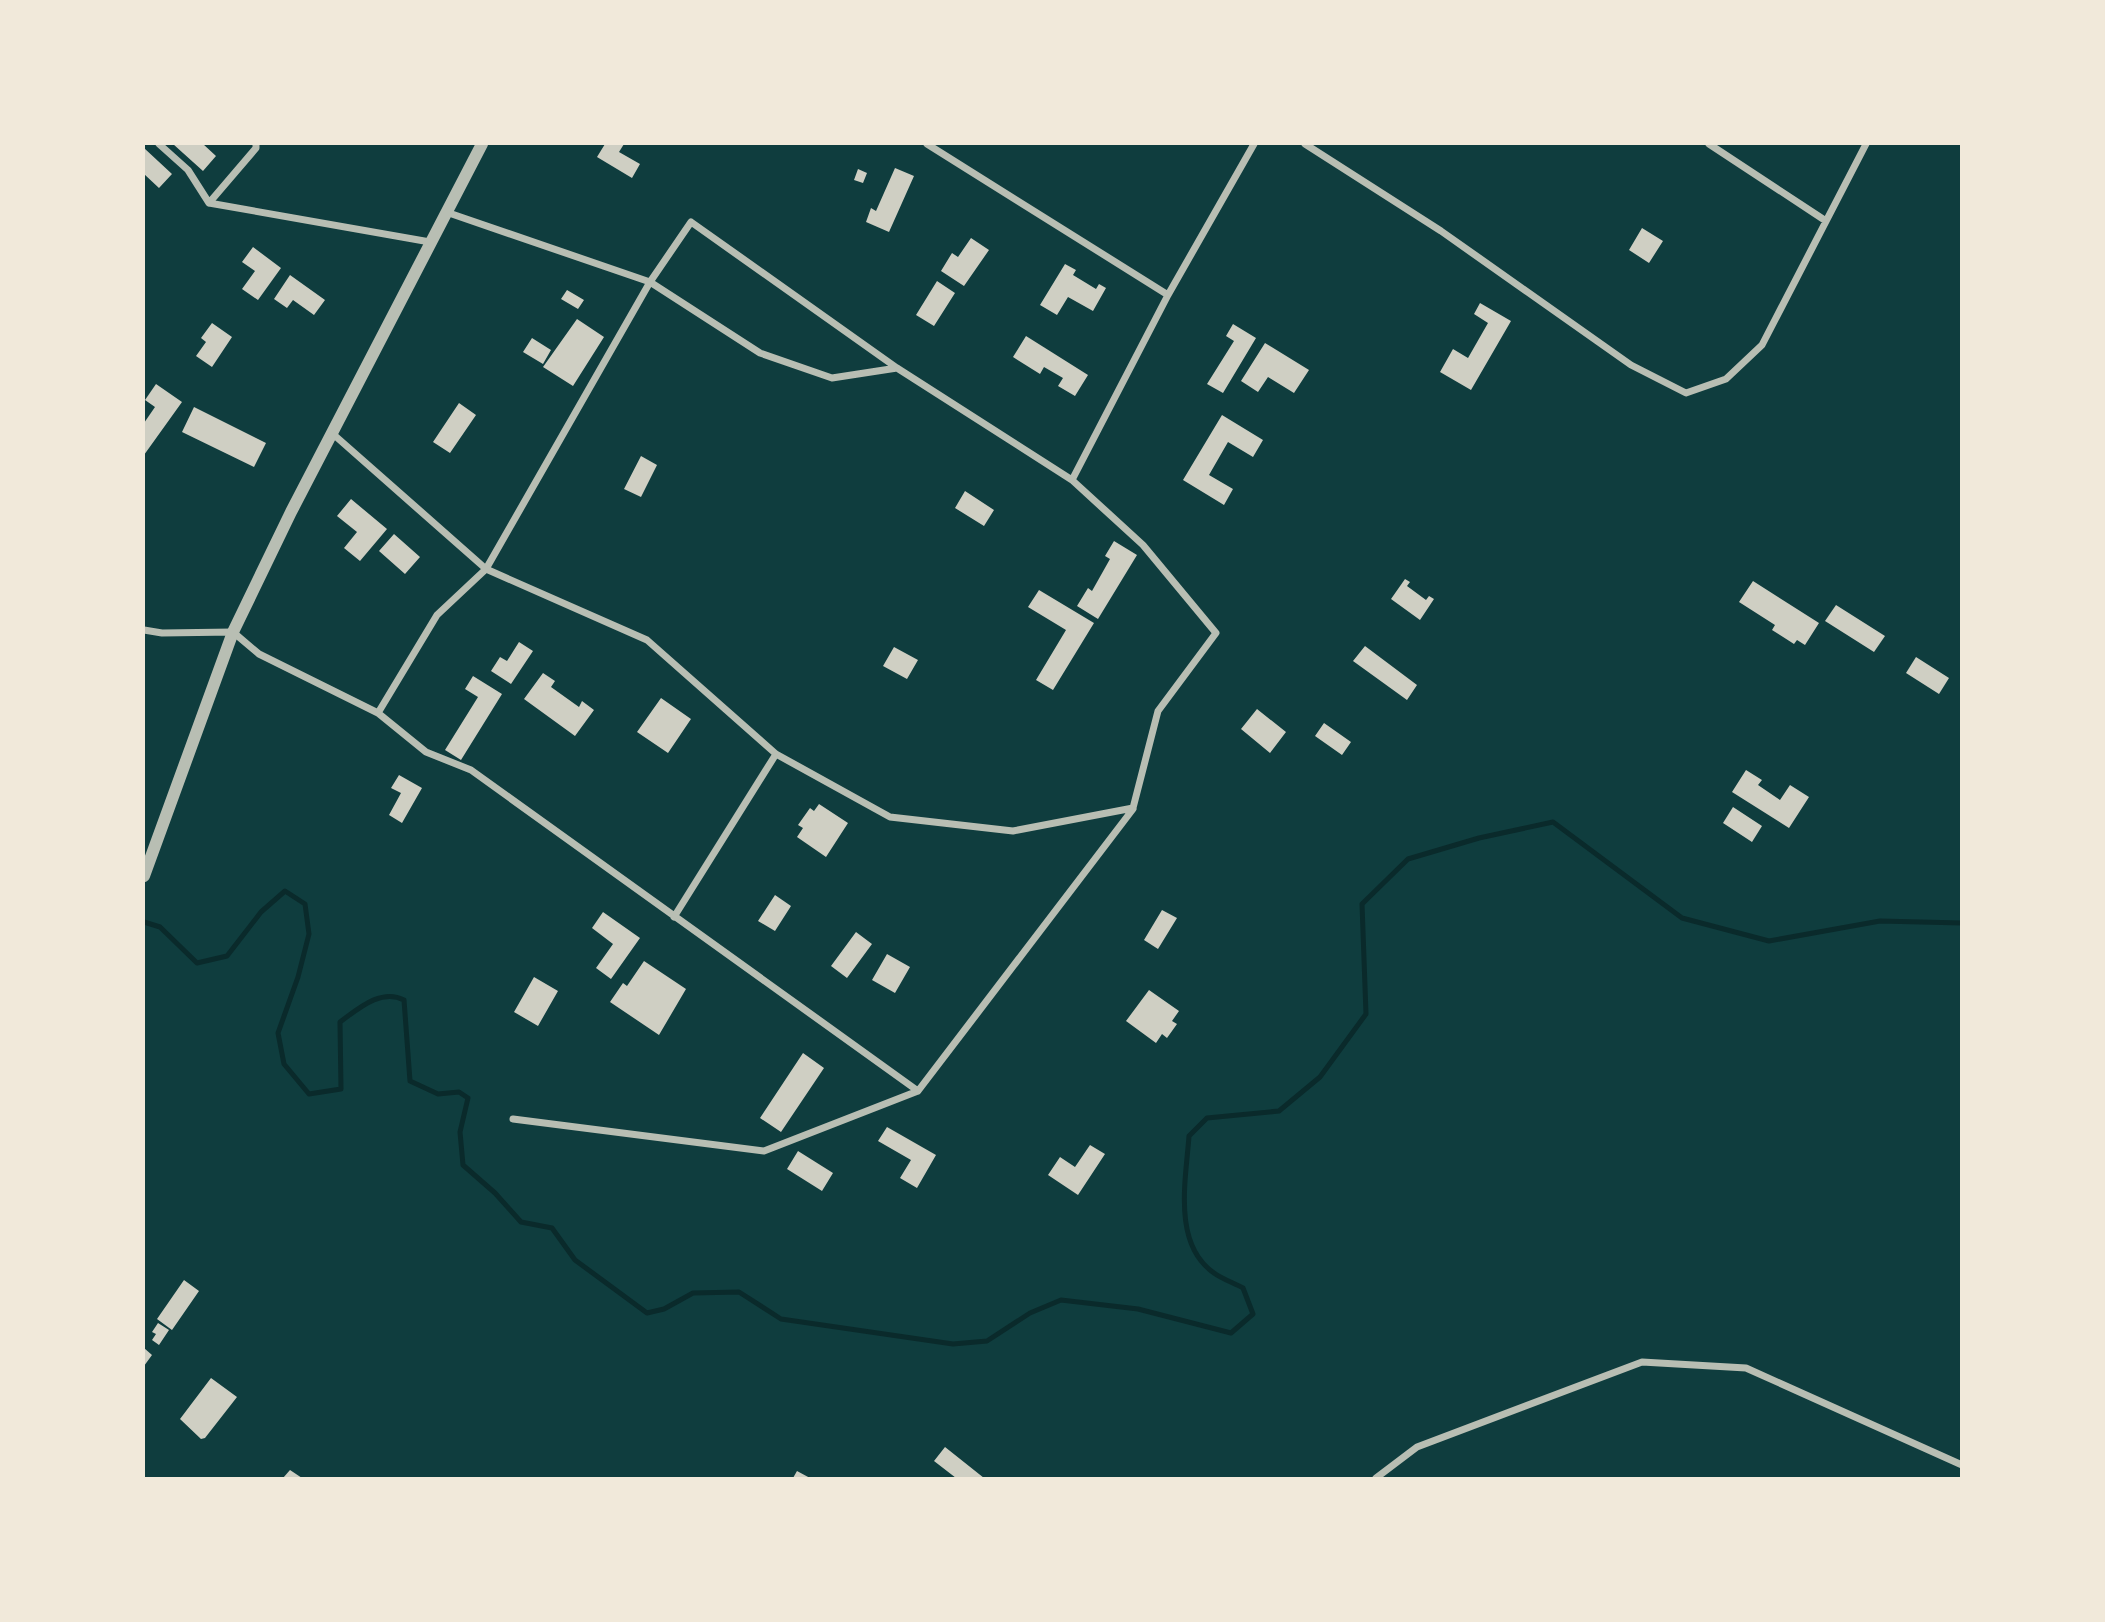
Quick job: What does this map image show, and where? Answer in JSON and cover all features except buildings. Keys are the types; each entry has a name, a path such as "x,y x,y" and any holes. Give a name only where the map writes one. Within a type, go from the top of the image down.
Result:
{"street":[{"path":"159,144 188,170 209,203 430,242"},
{"path":"209,203 256,148 256,144"},
{"path":"144,876 233,632 482,144"},
{"path":"927,144 1168,295"},
{"path":"1072,480 1168,295 1254,144"},
{"path":"1306,144 1441,231 1631,365 1686,393 1726,379 1762,345 1866,144"},
{"path":"1709,144 1826,221"},
{"path":"445,212 650,282 760,353 808,370 832,378 897,368"},
{"path":"377,713 437,615 486,569 650,282 691,222 897,368 1072,480 1143,545 1216,633 1158,711 1133,808 918,1091 764,1151 513,1119"},
{"path":"333,434 486,569 648,640 776,754 890,817 1013,831 1133,808"},
{"path":"144,630 162,633 233,632 259,654 377,713 426,752 471,770 918,1091"},
{"path":"674,916 776,754"},
{"path":"1376,1479 1417,1447 1642,1362 1746,1368 1962,1465"}],"waterway":[{"path":"144,922 160,927 197,963 227,956 261,912 285,891 305,904 309,934 298,977 278,1033 284,1064 309,1094 341,1089 340,1022 378,998 395,997 404,1000 410,1081 438,1094 459,1092 468,1098 460,1132 463,1165 495,1193 521,1222 552,1228 575,1260 647,1313 664,1309 693,1293 739,1292 781,1319 953,1344 987,1341 1030,1313 1061,1300 1138,1309 1231,1333 1253,1314 1243,1288 1214,1273 1201,1261 1192,1245 1185,1210 1189,1136 1207,1118 1279,1111 1320,1077 1366,1014 1362,904 1408,859 1479,838 1553,822 1682,918 1769,941 1880,921 1962,923"}]}
